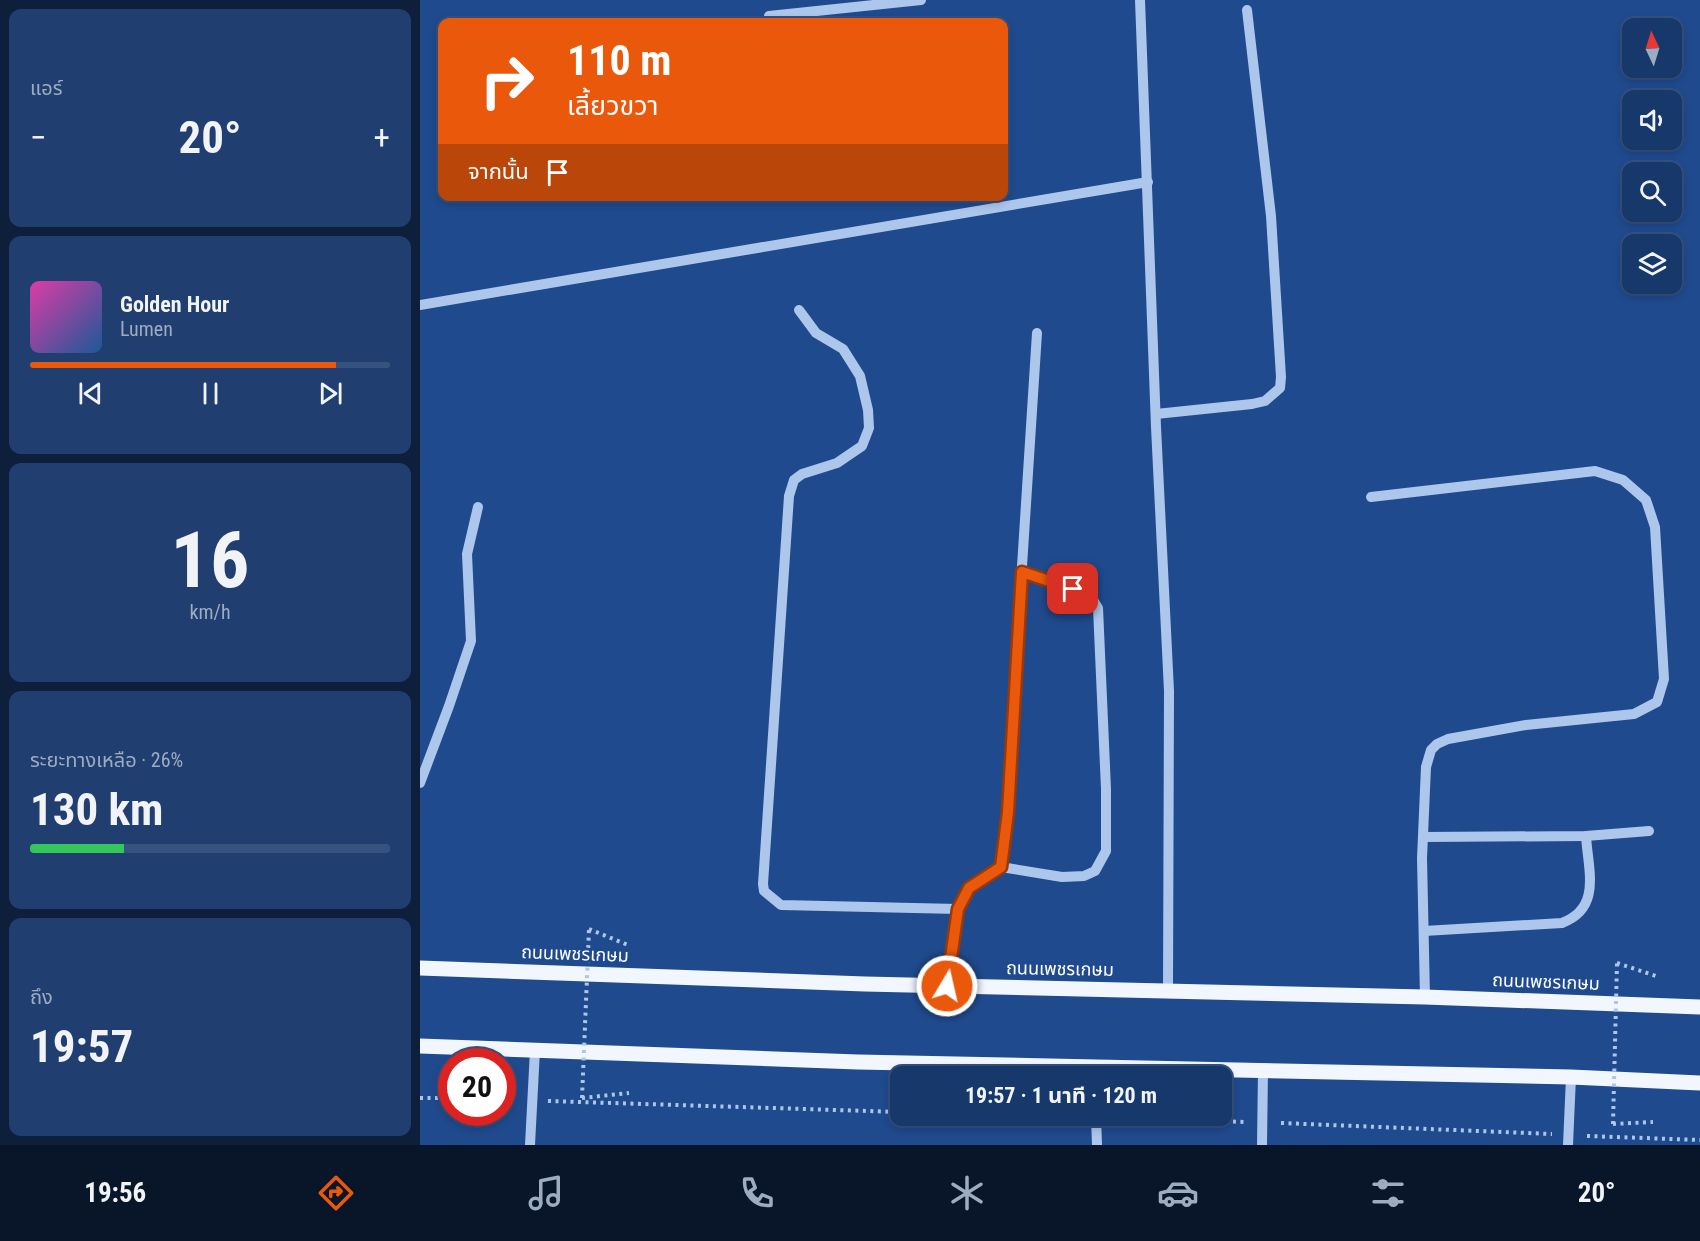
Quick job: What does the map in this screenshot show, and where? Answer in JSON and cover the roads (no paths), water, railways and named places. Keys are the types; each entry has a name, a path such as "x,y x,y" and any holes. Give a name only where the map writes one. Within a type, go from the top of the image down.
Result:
{"main road":[{"name":"ถนนเพชรเกษม","path":"420,968 947,986 1425,997 1700,1007"},
{"path":"420,1046 953,1066"},
{"path":"1232,1070 1571,1077 1700,1083"}],"street":[{"path":"770,16 921,0"},
{"path":"1140,0 1169,691 1168,991"},
{"path":"1156,414 1252,404 1264,401 1280,388 1271,216 1247,10"},
{"path":"420,305 1148,182"},
{"path":"799,310 816,333 843,349 860,376 868,410 869,428 862,446 837,462 801,474 794,480 789,496 762,884 764,891 781,905 958,909"},
{"path":"1001,867 1008,812 1037,333"},
{"path":"1371,497 1595,471 1623,480 1646,501 1655,527 1664,679 1658,702 1634,714 1526,725 1448,739 1431,750 1426,767 1422,837 1425,997"},
{"path":"420,783 471,641 467,554 478,507"},
{"path":"947,986 958,909 969,888 1001,867 1062,877 1084,876 1095,871 1106,851 1106,789 1098,608 1090,595 1022,572"},
{"path":"1422,837 1586,836 1649,831"},
{"path":"1424,932 1562,923 1573,919 1587,905 1590,894 1586,836"},
{"path":"530,1145 535,1050"},
{"path":"1262,1145 1263,1070"},
{"path":"1568,1140 1571,1077"},
{"path":"1096,1126 1097,1145"}]}
